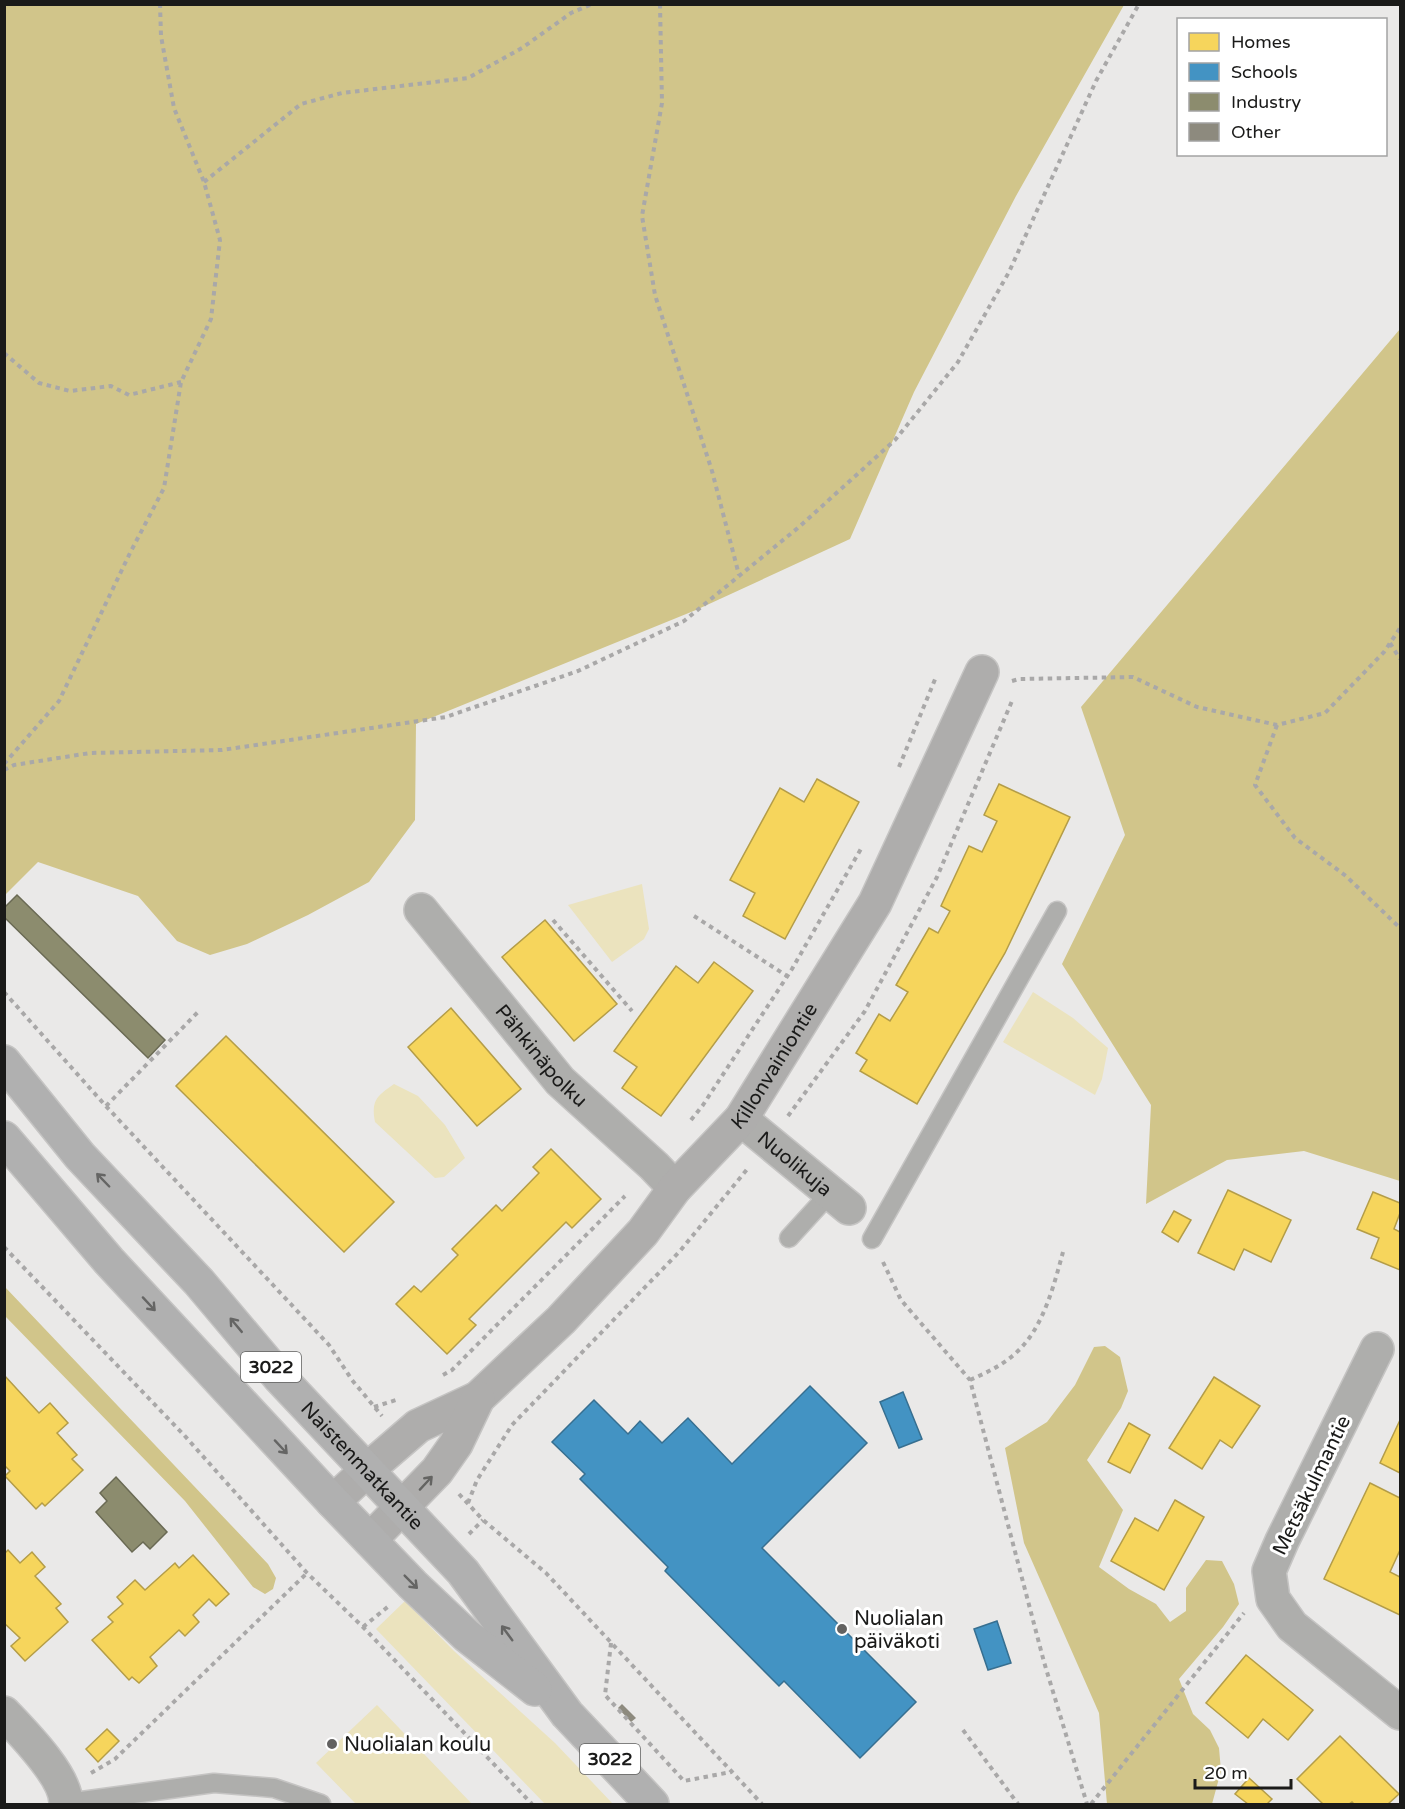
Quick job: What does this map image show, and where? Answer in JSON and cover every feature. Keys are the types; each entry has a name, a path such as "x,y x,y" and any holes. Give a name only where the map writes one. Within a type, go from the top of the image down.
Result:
{"main road":[{"name":"Naistenmatkantie","path":"4,1062 80,1156 199,1282 280,1378 463,1572 567,1714 652,1804"},
{"name":"Naistenmatkantie","path":"4,1138 109,1262 370,1540 466,1635 567,1714"}],"street":[{"name":"Killonvainiontie","path":"333,1502 418,1425 478,1398 561,1320 643,1232 665,1177 741,1119 875,903 976,684"},
{"name":"Pähkinäpolku","path":"421,910 560,1081 665,1177"},
{"name":"Nuolikuja","path":"741,1119 840,1200"},
{"name":"Metsäkulmantie","path":"1377,1349 1269,1571 1273,1599 1292,1626 1401,1713"},
{"name":"Killonvainiontie","path":"370,1540 437,1472 456,1444 478,1398"},
{"path":"4,1713 33,1743 66,1799"}],"lane":[{"path":"872,1239 1057,911"},
{"path":"789,1238 840,1200"},
{"path":"66,1799 214,1783 274,1788 321,1804"}],"path":[{"path":"4,764 58,701 164,488 181,382 211,319 220,240 204,182 174,108 161,36 160,4"},
{"path":"204,182 301,104 342,93 468,78 522,48 571,13 592,4"},
{"path":"660,4 663,102 642,216 655,294 712,471 740,575"},
{"path":"4,770 14,765 90,753 222,750 446,717 578,671 684,621 800,527 895,440 958,362 1009,272 1096,81 1139,4"},
{"path":"4,353 39,383 70,391 111,386 129,395 181,382"},
{"path":"976,684 1019,679 1133,677 1197,707 1277,724 1325,713 1401,628"},
{"path":"1390,643 1401,659"},
{"path":"896,773 936,678"},
{"path":"1277,724 1255,785 1296,838 1346,876 1401,928"},
{"path":"689,1123 787,976 862,847"},
{"path":"694,916 787,976"},
{"path":"553,920 632,1011"},
{"path":"4,992 106,1106 329,1345 374,1407 404,1438"},
{"path":"106,1106 198,1012"},
{"path":"434,1380 452,1370 665,1177"},
{"path":"872,1239 901,1300 970,1380 1044,1662 1089,1804"},
{"path":"4,1248 184,1435 307,1573 371,1636 532,1804"},
{"path":"970,1380 999,1366 1020,1350 1042,1317 1054,1288 1063,1252"},
{"path":"374,1407 398,1399"},
{"path":"437,1472 483,1520 546,1573 762,1804"},
{"path":"1089,1804 1243,1616 1269,1571"},
{"path":"66,1799 115,1759 307,1573"},
{"path":"611,1643 605,1695 684,1781 731,1772"},
{"path":"963,1730 1018,1804"}],"shaded area":[{"path":"5,4 1124,5 1016,196 914,392 850,539 696,610 416,724 415,820 369,882 247,944 210,955 177,941 138,896 38,862 5,895"},
{"path":"1400,329 1400,1181 1304,1151 1227,1160 1146,1204 1151,1105 1062,964 1125,835 1081,707"},
{"path":"642,884 649,929 644,939 612,962 568,905"},
{"path":"1033,992 1073,1018 1108,1048 1102,1079 1095,1095 1003,1042"},
{"path":"394,1084 418,1096 445,1125 465,1158 444,1177 435,1178 375,1122 374,1108 377,1099"},
{"path":"5,1287 268,1564 276,1578 273,1589 265,1594 253,1587 185,1501 5,1316"},
{"path":"1105,1346 1120,1357 1128,1391 1121,1408 1087,1460 1123,1510 1099,1567 1129,1589 1156,1604 1170,1622 1186,1611 1186,1588 1206,1560 1222,1561 1234,1584 1239,1604 1223,1627 1179,1679 1193,1714 1210,1730 1219,1748 1221,1771 1212,1804 1107,1804 1099,1713 1024,1543 1005,1448 1047,1422 1075,1385 1094,1347"},
{"path":"405,1601 454,1651 555,1743 613,1804 545,1804 376,1629"},
{"path":"377,1705 472,1804 356,1804 316,1763"}],"building: Homes":[{"path":"817,779 859,802 785,939 743,916 755,893 730,880 780,788 804,802"},
{"path":"999,784 1070,817 1005,953 917,1104 860,1071 867,1060 856,1053 879,1014 890,1021 908,992 896,985 929,928 938,933 950,911 941,906 969,846 982,852 997,821 984,815"},
{"path":"545,920 617,1004 574,1041 502,957"},
{"path":"714,962 753,991 661,1116 622,1088 637,1067 614,1051 676,966 698,983"},
{"path":"451,1008 521,1089 477,1126 408,1047"},
{"path":"226,1036 394,1202 344,1252 176,1086"},
{"path":"551,1149 601,1199 572,1228 566,1222 469,1319 476,1325 447,1354 396,1304 414,1286 421,1292 458,1255 452,1249 496,1205 502,1211 539,1173 533,1167"},
{"path":"1228,1190 1291,1220 1271,1262 1244,1249 1234,1270 1198,1253"},
{"path":"1373,1192 1400,1203 1400,1213 1394,1229 1400,1232 1400,1270 1371,1258 1379,1238 1357,1229"},
{"path":"1174,1211 1191,1220 1178,1242 1162,1232"},
{"path":"4,1375 39,1413 50,1403 68,1423 57,1433 77,1455 72,1459 83,1470 45,1506 42,1503 36,1509 5,1476 10,1471 4,1465"},
{"path":"1214,1377 1260,1406 1232,1448 1220,1440 1202,1469 1169,1448"},
{"path":"1400,1420 1400,1473 1380,1463"},
{"path":"1129,1423 1150,1435 1130,1473 1108,1462"},
{"path":"1370,1483 1400,1498 1400,1550 1390,1572 1400,1577 1400,1615 1324,1579"},
{"path":"1175,1500 1204,1517 1164,1590 1111,1561 1135,1518 1158,1531"},
{"path":"8,1550 20,1563 32,1552 45,1567 35,1576 61,1604 56,1608 68,1622 25,1661 11,1646 20,1638 4,1623 4,1554"},
{"path":"193,1555 229,1594 216,1606 209,1599 193,1615 199,1622 185,1636 179,1630 150,1657 157,1666 139,1683 132,1677 129,1680 92,1640 113,1622 108,1617 123,1604 117,1597 135,1580 145,1590 175,1563 179,1568"},
{"path":"1246,1655 1313,1710 1288,1740 1263,1719 1248,1738 1206,1703"},
{"path":"107,1729 119,1741 98,1762 86,1749"},
{"path":"1340,1736 1399,1794 1388,1804 1354,1804 1352,1802 1323,1804 1297,1779"},
{"path":"1249,1778 1272,1799 1267,1804 1248,1804 1235,1794"}],"building: Schools":[{"path":"810,1386 867,1443 762,1548 916,1702 860,1758 784,1681 779,1686 665,1571 668,1567 580,1479 585,1474 552,1442 594,1400 628,1434 640,1421 662,1443 688,1418 732,1464"},
{"path":"903,1392 922,1439 899,1448 880,1402"},
{"path":"997,1621 1011,1663 988,1670 974,1629"}],"building: Industry":[{"path":"17,895 165,1040 148,1058 4,917 4,908"},
{"path":"116,1477 167,1532 150,1549 143,1542 132,1552 96,1512 107,1501 100,1493"}],"building: Other":[{"path":"622,1704 636,1718 631,1722 618,1708"}],"place":[{"name":"Nuolialan päiväkoti","path":"842,1629"},
{"name":"Nuolialan koulu","path":"332,1744"}]}
